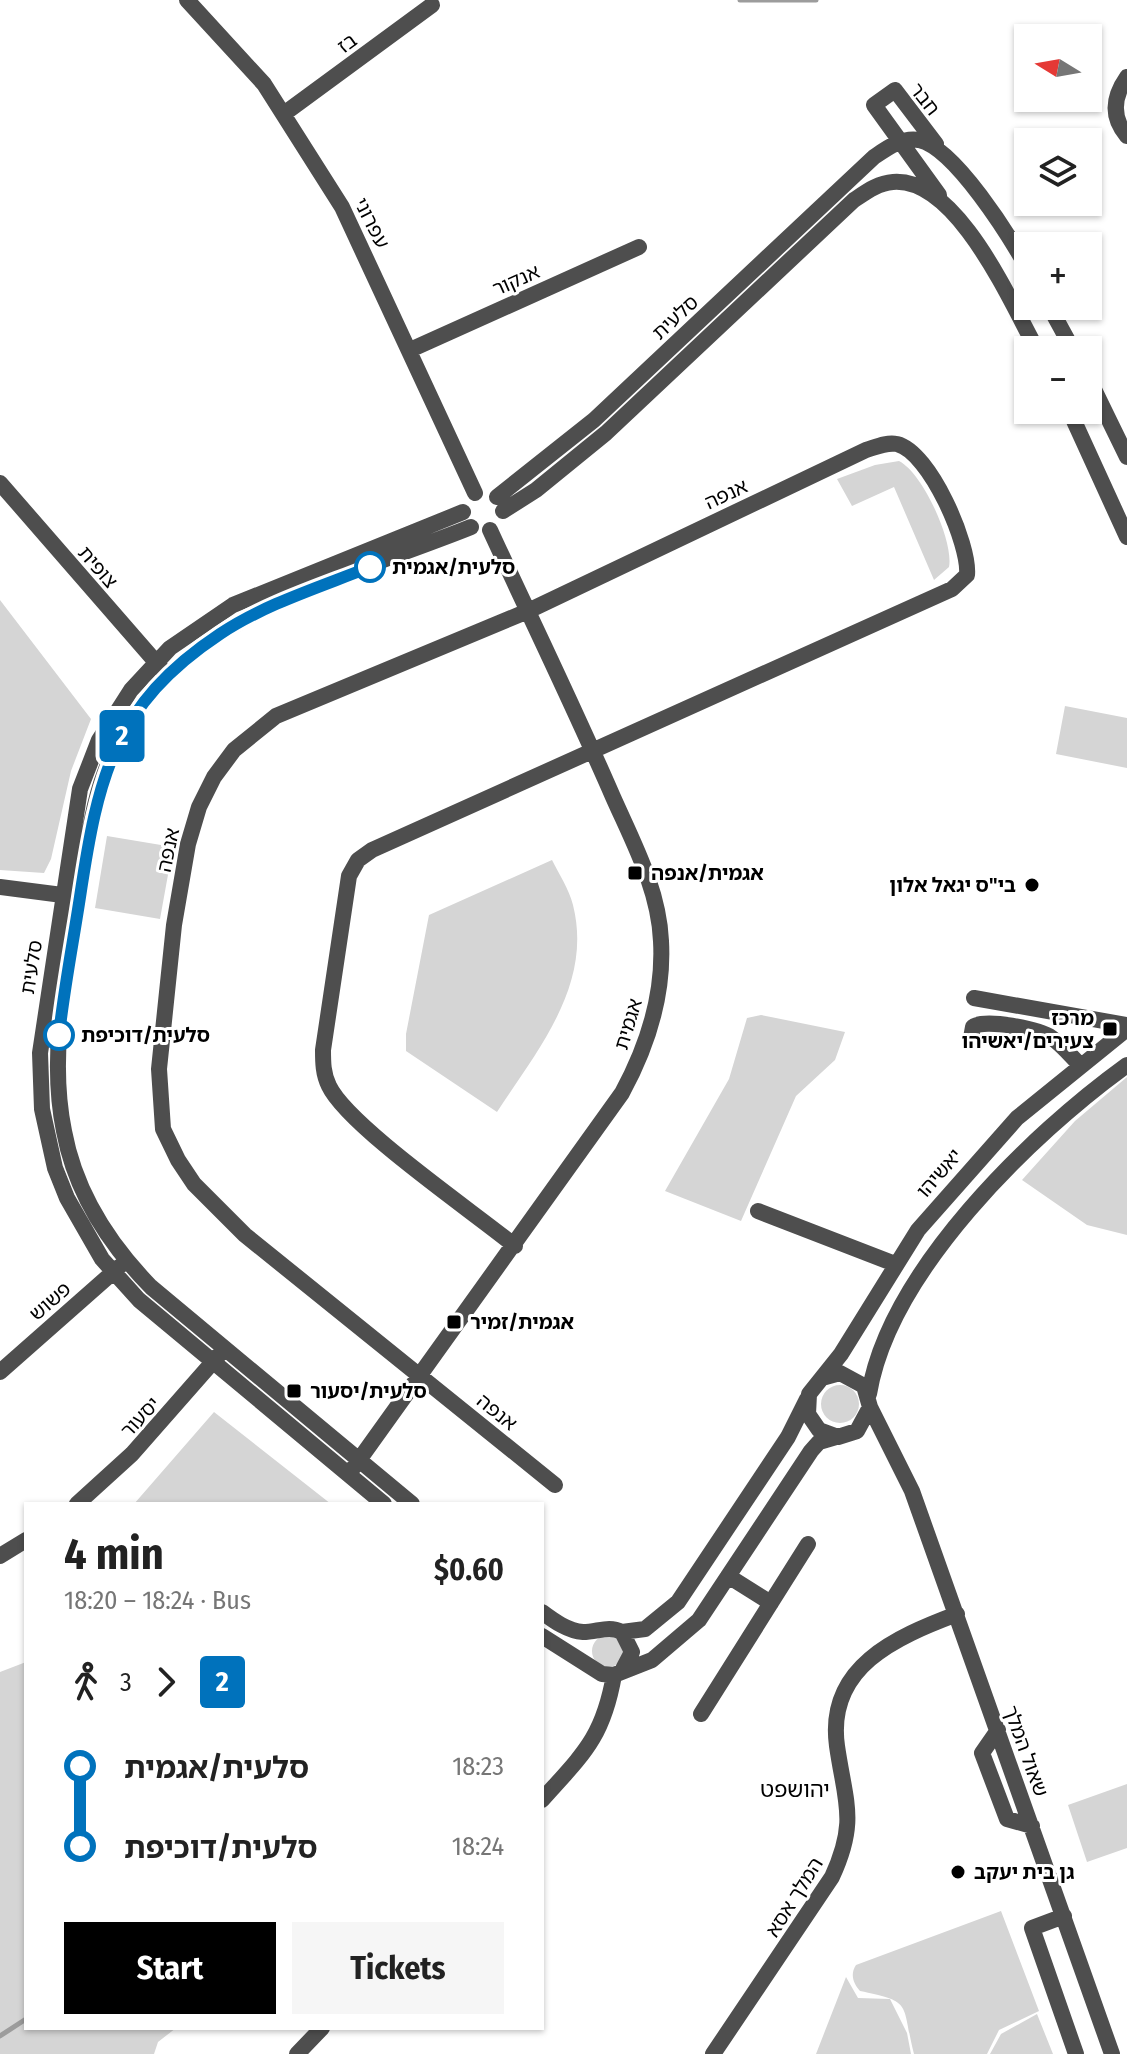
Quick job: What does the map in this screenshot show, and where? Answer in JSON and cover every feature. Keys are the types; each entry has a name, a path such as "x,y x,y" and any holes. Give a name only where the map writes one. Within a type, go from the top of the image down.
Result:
{"street":[{"name":"עפרוני","path":"187,0 228,41 285,113 342,207 475,493"},
{"name":"בז","path":"285,113 432,5"},
{"path":"1127,77 1117,91 1115,110 1127,136"},
{"name":"חבר","path":"1014,246 994,213 921,127 895,90 874,105 983,255 1029,336"},
{"name":"חבר","path":"900,142 923,141 942,154 971,184"},
{"name":"סלעית","path":"500,504 605,410 874,157 900,142"},
{"name":"חבר","path":"879,185 893,182 917,186 948,207"},
{"name":"סלעית","path":"500,504 536,490 587,450 854,200 879,185"},
{"name":"אנקור","path":"410,350 639,247"},
{"path":"1102,406 1127,457"},
{"path":"1075,424 1127,537"},
{"name":"אנפה","path":"515,1246 358,1121 329,1087 323,1067 323,1050 349,876 358,860 372,850 943,595 967,575 964,544 924,466 910,451 897,444 884,444 528,611 276,716 234,750 214,777 199,807 188,844 174,925 159,1101 163,1129 178,1160 194,1184 245,1235 555,1485"},
{"name":"צופית","path":"0,483 155,663 169,674"},
{"path":"486,491 500,504 499,523 490,530 467,520 465,501 475,493 486,491"},
{"name":"סלעית","path":"382,1502 139,1300 113,1272 67,1198 55,1168 42,1109 42,1030 74,819 89,764 115,714 155,663 212,618 260,592 467,520"},
{"name":"סלעית","path":"410,1502 151,1287 126,1261 83,1191 68,1148 60,1107 60,1032 91,822 105,770 130,723 169,674 221,633 267,608 467,520"},
{"name":"אגמית","path":"348,1475 622,1093 642,1052 657,1000 662,941 655,902 594,753 490,530"},
{"path":"0,887 80,898"},
{"path":"974,998 1127,1027"},
{"path":"971,1038 973,1027 987,1022 1041,1033 1052,1038 1080,1065"},
{"name":"יאשיהו","path":"822,1378 841,1354 918,1230 989,1146 1127,1027"},
{"path":"544,1637 592,1669 618,1673 652,1660 699,1620 811,1451 819,1442 843,1436 864,1425 874,1362 883,1340 941,1247 1028,1148 1127,1065"},
{"path":"758,1211 895,1264"},
{"name":"פשוש","path":"0,1372 126,1261"},
{"name":"יסעור","path":"79,1502 143,1444 225,1349"},
{"path":"544,1613 568,1628 614,1628 622,1632 645,1629 678,1602 788,1437 809,1394 822,1378 840,1373 849,1375 870,1401"},
{"path":"809,1394 807,1404 812,1423 828,1435 873,1439 899,1462"},
{"name":"שאול המלך","path":"870,1401 899,1462 957,1614 1112,2054"},
{"path":"0,1556 24,1541"},
{"path":"701,1714 808,1544"},
{"path":"728,1576 771,1603"},
{"name":"המלך אסא","path":"713,2054 832,1877 844,1852 849,1798 837,1743 837,1721 852,1677 889,1643 957,1614"},
{"path":"592,1669 585,1649 598,1630"},
{"path":"544,1798 594,1741 608,1709 618,1673 632,1652 622,1632"},
{"path":"1064,1916 1032,1928 1076,2054"},
{"path":"297,2054 320,2030"}],"shaded area":[{"path":"899,461 918,479 927,493 947,542 949,567 934,580 894,487 852,506 837,479 875,465"},
{"path":"0,600 91,719 71,771 51,859 44,873 0,870"},
{"path":"1065,706 1127,718 1127,768 1056,754"},
{"path":"107,836 173,847 160,919 95,908"},
{"path":"552,860 573,905 577,934 575,962 569,989 558,1015 497,1112 406,1051 406,1034 429,915"},
{"path":"761,1015 845,1032 835,1060 796,1096 741,1221 665,1191 729,1079 747,1018"},
{"path":"1127,1077 1127,1235 1087,1225 1022,1180 1075,1121"},
{"path":"840,1385 854,1390 859,1404 854,1418 840,1423 826,1418 821,1404 826,1390"},
{"path":"214,1412 328,1502 136,1502"},
{"path":"608,1635 620,1639 624,1651 620,1663 608,1667 596,1663 592,1651 596,1639"},
{"path":"24,1663 24,2030 173,2030 158,2042 154,2054 0,2054 0,1672"},
{"path":"1127,1784 1127,1848 1087,1862 1068,1805"},
{"path":"1001,1911 1039,2011 999,2030 987,2054 914,2054 902,2008 889,1998 860,1991 853,1978 856,1965"},
{"path":"846,1977 858,1998 890,1999 907,2033 911,2054 816,2054"},
{"path":"1037,2014 1053,2054 990,2054 1001,2034"}],"waterway":[{"path":"740,0 816,0"},
{"path":"0,2036 24,2020"}],"bus line":[{"name":"2","path":"59,1035 97,794 115,748 130,723 162,680 221,633 267,608 370,567"}],"place":[{"name":"סלעית/אגמית","path":"370,567"},
{"name":"אגמית/אנפה","path":"635,873"},
{"name":"בי\"ס יגאל אלון","path":"1032,885"},
{"name":"מרכז צעירים/יאשיהו","path":"1110,1029"},
{"name":"סלעית/דוכיפת","path":"59,1035"},
{"name":"אגמית/זמיר","path":"454,1322"},
{"name":"סלעית/יסעור","path":"294,1391"},
{"name":"גן בית יעקב","path":"958,1872"}],"district":[{"name":"יהושפט","path":"795,1789"}]}
